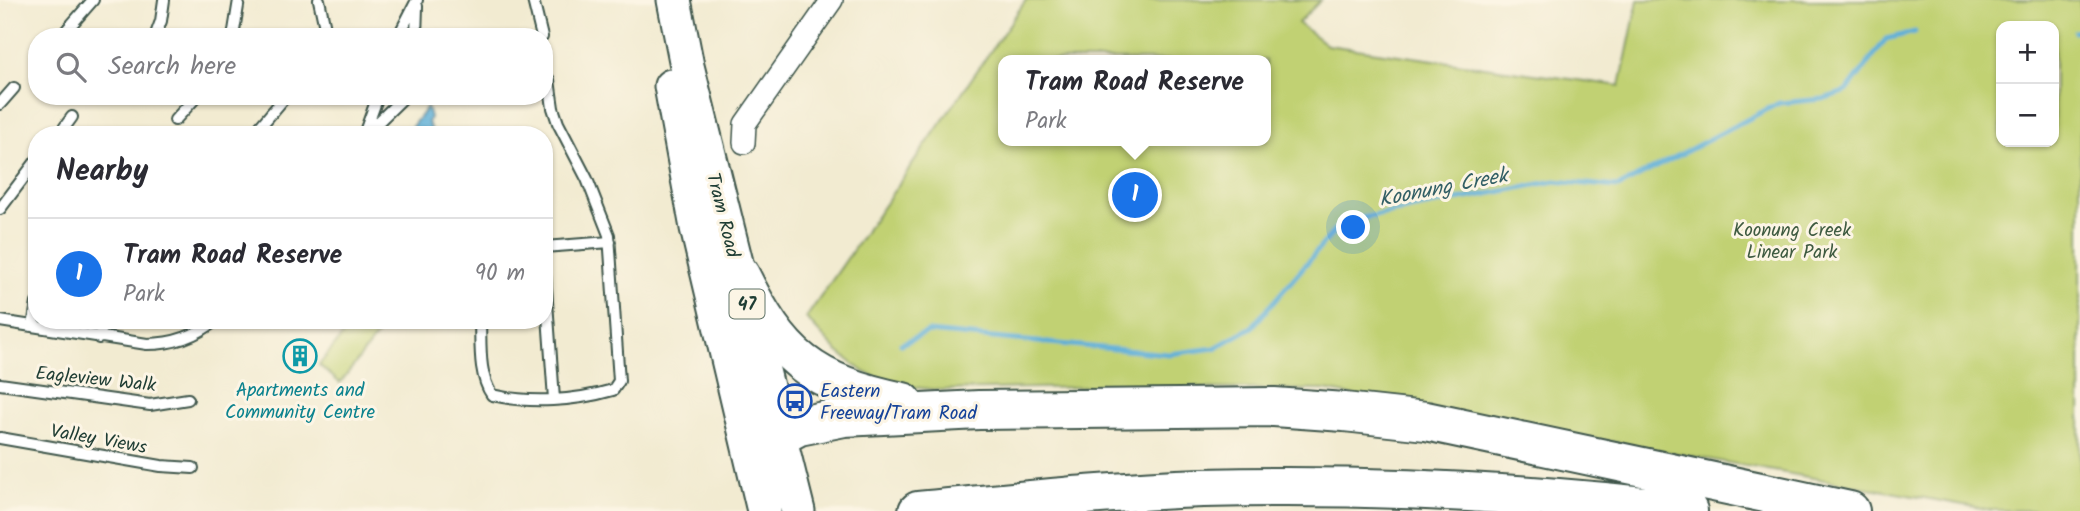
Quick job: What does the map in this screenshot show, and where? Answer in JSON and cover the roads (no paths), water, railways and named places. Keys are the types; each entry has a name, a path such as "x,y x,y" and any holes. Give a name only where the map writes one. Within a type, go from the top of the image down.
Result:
{"highway":[{"path":"740,275 759,313 786,350 822,377 858,391 894,400 979,410"},
{"path":"783,452 799,426 844,417 979,410 1273,407 1426,421 1850,511"},
{"path":"918,511 1203,488 1391,489 1614,502 1688,511"}],"main road":[{"name":"Tram Road","path":"655,0 697,228 764,511"},
{"name":"Tram Road","path":"674,0 687,66 798,511"},
{"path":"754,472 767,451 783,452"}],"street":[{"path":"740,125 832,0"}],"lane":[{"path":"68,28 93,0"},
{"path":"158,28 164,0"},
{"path":"234,28 239,0"},
{"path":"319,0 325,28"},
{"path":"403,28 417,0"},
{"path":"416,28 417,0"},
{"path":"533,0 540,28"},
{"path":"0,104 14,88"},
{"path":"175,120 189,105"},
{"path":"261,126 278,105"},
{"path":"368,126 376,105"},
{"path":"373,126 396,105"},
{"path":"481,329 484,377 486,387 492,395 529,401 554,399 613,390 619,381 610,242 599,206 558,123 553,105"},
{"path":"66,126 72,117"},
{"path":"0,209 28,172"},
{"path":"553,246 610,242"},
{"path":"0,321 28,325"},
{"path":"50,329 99,338 163,344 190,337 202,329"},
{"path":"99,338 102,329"},
{"path":"549,329 554,399"},
{"name":"Eagleview Walk","path":"0,384 150,405 188,400"},
{"name":"Valley Views","path":"0,438 161,466 193,468"}],"water":[{"path":"427,107 430,126 412,126"}],"waterway":[{"name":"Koonung Creek","path":"2075,32 2080,31"},
{"name":"Koonung Creek","path":"901,344 928,332 1169,354 1215,348 1252,327 1342,222 1555,181 1618,187 1779,103 1823,99 1847,91 1886,39 1915,32"}],"place":[{"name":"Tram Road Reserve","path":"1135,195"},
{"name":"Apartments and Community Centre","path":"300,356"},
{"name":"Eastern Freeway/Tram Road","path":"795,401"}],"park label":[{"name":"Koonung Creek Linear Park","path":"1792,240"}]}
